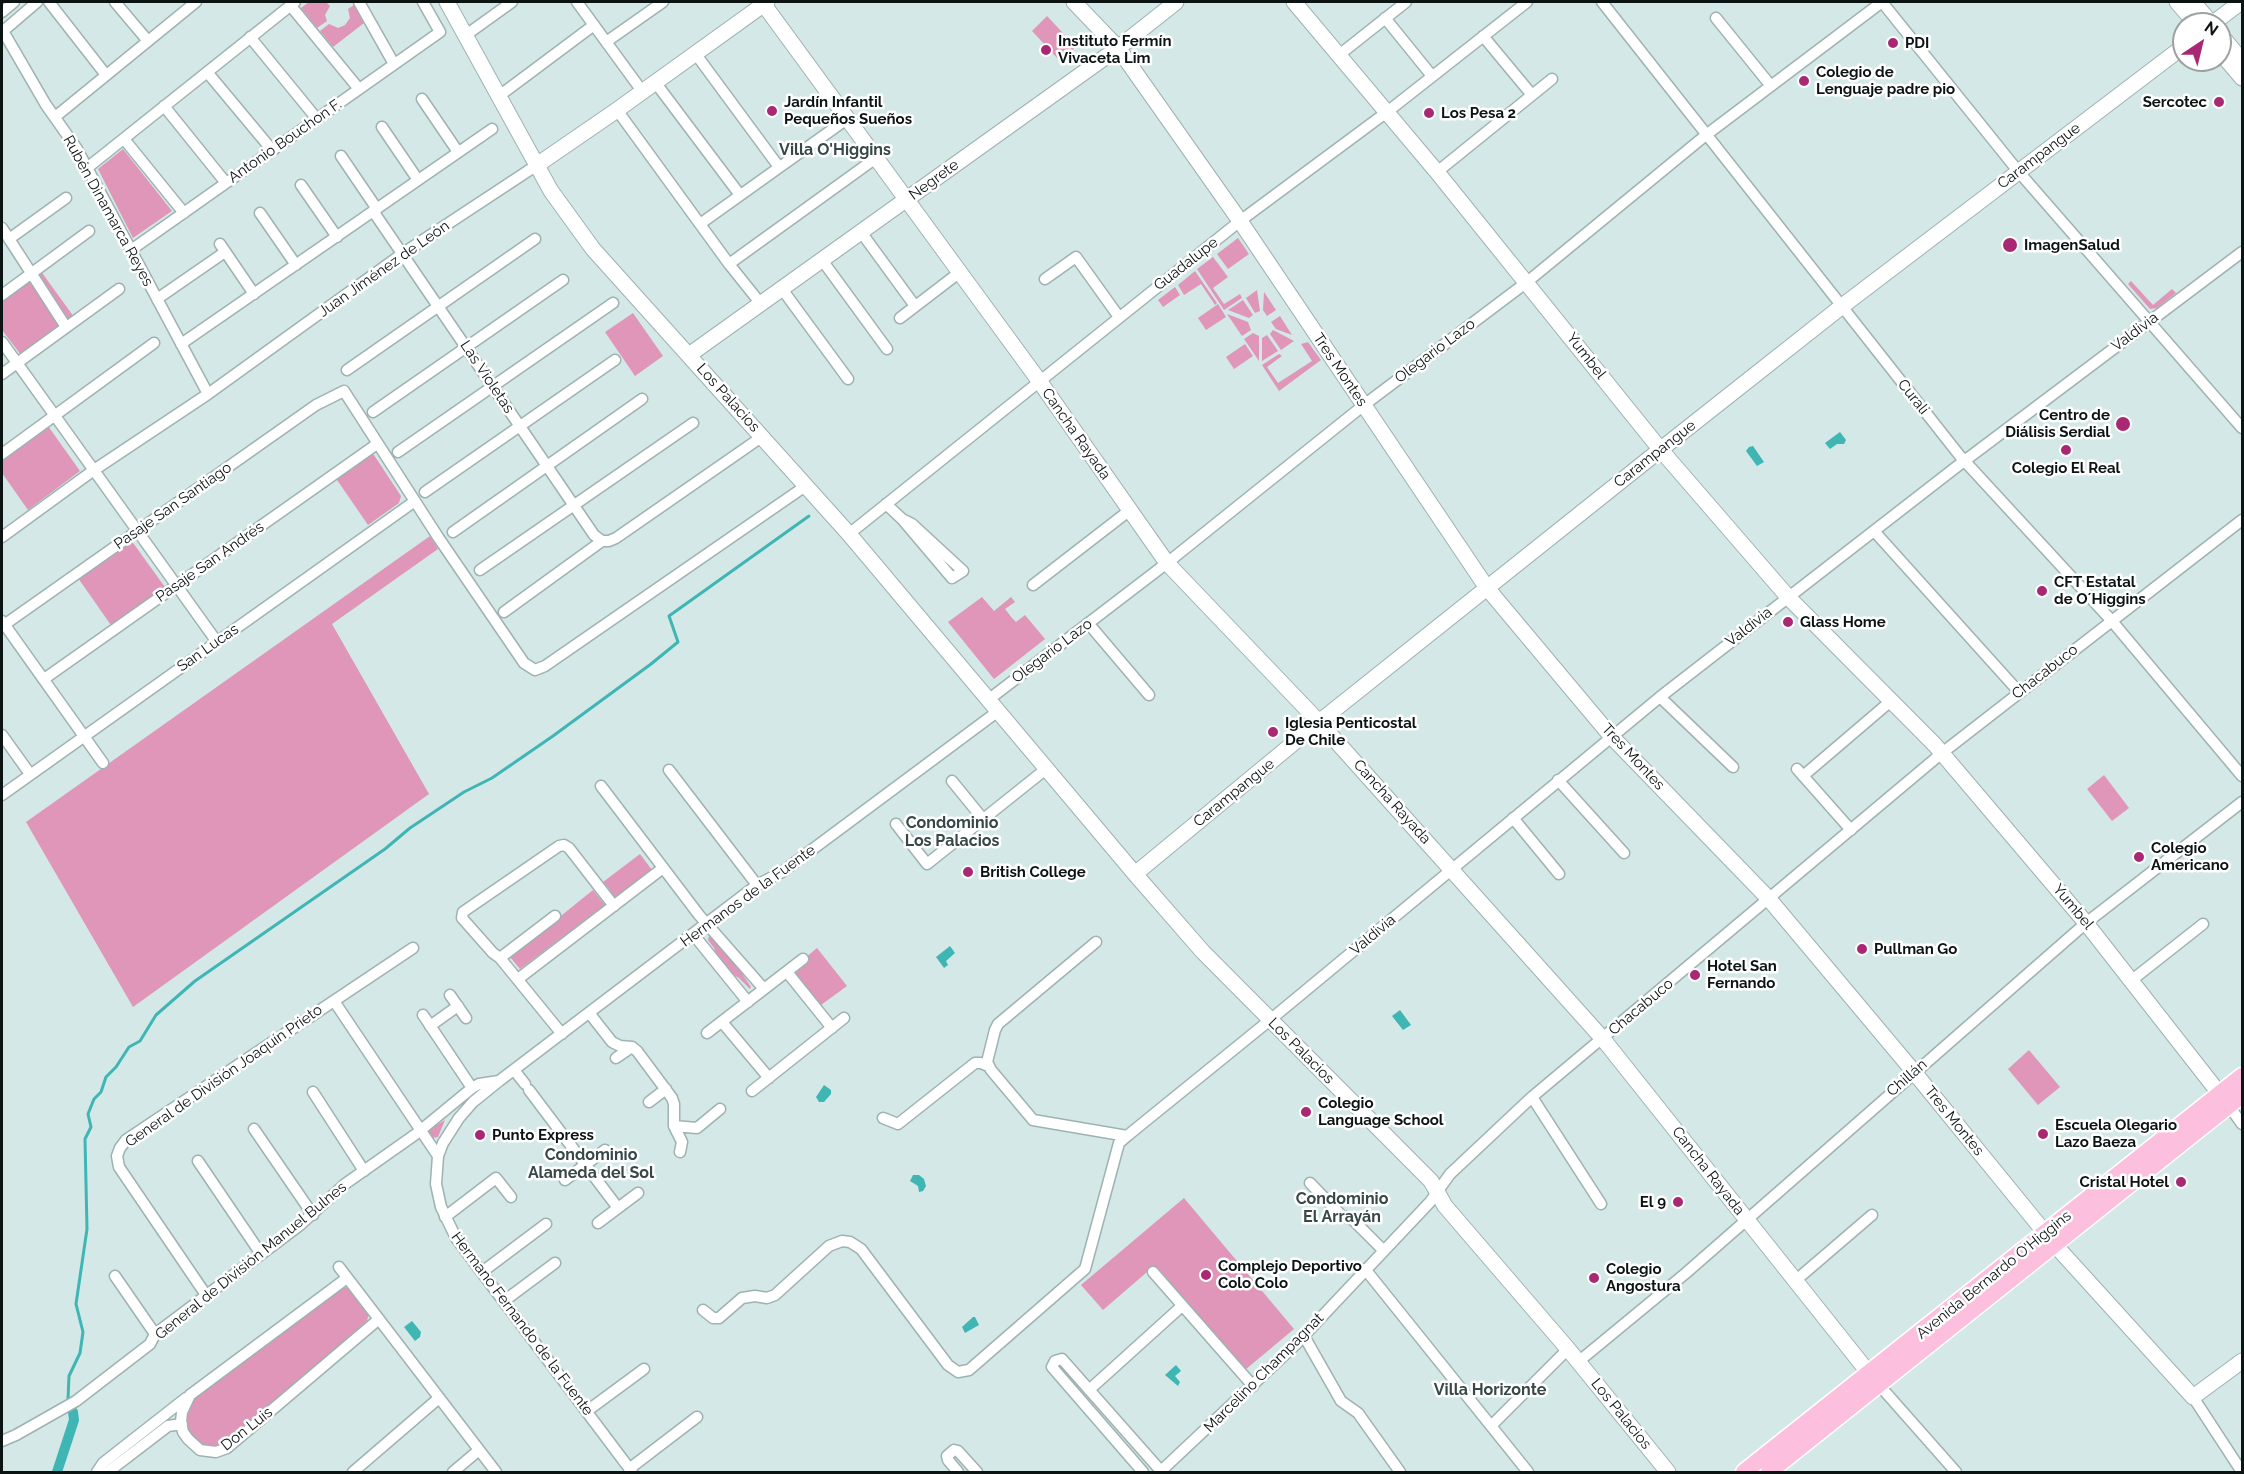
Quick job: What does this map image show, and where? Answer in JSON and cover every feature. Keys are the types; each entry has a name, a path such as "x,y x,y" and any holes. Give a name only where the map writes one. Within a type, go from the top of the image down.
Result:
{"main road":[{"name":"Avenida Bernardo O'Higgins","path":"1744,1473 1875,1379 2051,1239 2224,1100 2242,1076"},
{"name":"Avenida Bernardo O'Higgins","path":"2224,1100 2242,1095"},
{"name":"Avenida Bernardo O'Higgins","path":"1769,1473 1875,1379"}],"street":[{"path":"2,12 14,2"},
{"path":"2,32 38,2"},
{"path":"49,2 106,75"},
{"path":"115,2 148,41"},
{"path":"359,2 394,64"},
{"name":"Antonio Bouchon F.","path":"131,250 440,32 423,2"},
{"name":"Los Palacios","path":"447,2 537,165 572,222 593,249 807,485 1203,952 1431,1181 1445,1206 1568,1349 1668,1473"},
{"path":"466,35 512,2"},
{"path":"578,2 642,91"},
{"path":"606,42 663,2"},
{"name":"Juan Jiménez de León","path":"2,537 94,470 208,394 402,254 617,110 764,2"},
{"name":"Cancha Rayada","path":"764,2 1040,382 1167,563 1319,722 1603,1039 1795,1281 1956,1473"},
{"name":"Tres Montes","path":"1074,2 1118,48 1240,221 1487,588 1611,736 1769,899 2051,1239 2193,1397 2242,1472"},
{"name":"Negrete","path":"690,355 1118,48 1176,2"},
{"name":"Yumbel","path":"1294,2 1437,172 1660,449 1788,597 1942,753 2086,923 2242,1124"},
{"path":"1339,55 1406,2"},
{"name":"Curalí","path":"1602,2 1841,307 1965,460 2111,620 2242,776"},
{"path":"1882,2 2018,171 2242,428"},
{"name":"Olegario Lazo","path":"993,706 1088,623 1167,563 1364,405 1527,282 1706,135 1882,2"},
{"path":"2228,12 2241,2"},
{"path":"55,117 191,3"},
{"path":"87,168 292,3 359,89"},
{"name":"Guadalupe","path":"849,534 1240,221 1387,112 1521,3"},
{"path":"1385,18 1432,76"},
{"path":"1716,18 1771,86"},
{"path":"499,96 594,25"},
{"name":"Rubén Dinamarca Reyes","path":"2,32 87,168 208,394"},
{"path":"1483,36 1532,95"},
{"path":"250,37 317,119"},
{"path":"2232,49 2242,61"},
{"path":"695,53 779,167"},
{"name":"Carampangue","path":"1135,874 1319,722 1660,449 1841,307 2172,55"},
{"path":"2232,66 2242,78"},
{"path":"207,72 272,150"},
{"path":"1437,172 1552,79"},
{"path":"655,82 740,195"},
{"path":"422,99 458,153"},
{"path":"164,106 226,183"},
{"path":"617,110 729,264 761,304"},
{"path":"700,224 847,119"},
{"path":"382,127 418,180"},
{"path":"181,344 492,129"},
{"path":"124,139 183,213"},
{"name":"Las Violetas","path":"341,156 402,254 594,535 602,541"},
{"path":"729,264 876,158"},
{"path":"301,185 336,237"},
{"path":"9,239 66,198"},
{"path":"260,213 296,265"},
{"path":"2,228 66,327"},
{"path":"2,295 89,231"},
{"path":"861,232 915,306"},
{"path":"347,370 535,239"},
{"path":"157,299 223,248 254,294"},
{"name":"Valdivia","path":"1127,1136 1660,697 1965,460 2242,252"},
{"path":"1046,279 1076,257 1119,317"},
{"path":"822,260 887,349"},
{"path":"900,318 960,272"},
{"path":"373,412 563,280"},
{"path":"2,374 119,289"},
{"path":"782,289 848,379"},
{"path":"398,452 613,303"},
{"path":"2,342 217,642"},
{"path":"2,454 154,344"},
{"path":"425,492 615,360"},
{"name":"Pasaje San Santiago","path":"3,623 316,405 344,391 377,444"},
{"path":"453,532 642,399"},
{"path":"480,570 693,423"},
{"path":"504,612 602,541 616,538 763,436"},
{"path":"377,444 524,663 535,670 555,660 807,485"},
{"name":"Pasaje San Andrés","path":"44,680 377,444"},
{"name":"San Lucas","path":"2,795 415,501"},
{"path":"886,504 902,519 952,578 963,571 912,524 902,519"},
{"path":"1033,585 1130,510"},
{"name":"Chacabuco","path":"1437,1192 1461,1163 1532,1097 1942,753 2242,520"},
{"path":"1874,531 2019,692"},
{"path":"3,623 103,763"},
{"path":"1088,623 1149,695"},
{"path":"1660,697 1733,767"},
{"path":"1851,830 1800,772 1892,700"},
{"name":"Hermanos de la Fuente","path":"499,1081 758,885 782,872 993,706"},
{"path":"2,735 30,774"},
{"path":"896,824 927,864 1046,769"},
{"path":"669,770 758,885"},
{"path":"1558,780 1624,853"},
{"path":"952,781 983,819"},
{"path":"601,786 707,923 764,989"},
{"name":"Chillán","path":"1578,1362 1686,1273 2086,923 2242,802"},
{"path":"1513,818 1559,874"},
{"path":"562,1034 500,958 462,918 463,912 559,846 564,845 569,848 614,906"},
{"path":"518,980 663,868"},
{"path":"500,958 555,916"},
{"path":"2132,980 2204,924"},
{"path":"693,934 748,1002"},
{"path":"988,1066 988,1057 998,1024 1096,942"},
{"name":"General de División Joaquín Prieto","path":"206,1295 119,1167 117,1156 120,1148 126,1140 413,948"},
{"path":"707,1033 803,959"},
{"path":"787,972 832,1028"},
{"path":"450,995 466,1018"},
{"path":"334,1001 438,1156"},
{"path":"430,1026 458,1006"},
{"path":"590,1014 612,1042 620,1046 632,1047 666,1089 674,1104 674,1126 682,1142 680,1152"},
{"path":"423,1015 472,1088"},
{"path":"752,1090 844,1018"},
{"path":"722,1022 768,1078"},
{"path":"616,1058 632,1047"},
{"path":"883,1118 898,1124 975,1063 988,1066 1033,1120 1127,1136"},
{"path":"514,1070 618,1208"},
{"name":"General de División Manuel Bulnes","path":"2,1441 76,1401 150,1344 155,1334 313,1215 330,1198 421,1130 472,1088 479,1084 499,1081"},
{"name":"Hermano Fernando de la Fuente","path":"499,1081 473,1102 448,1133 438,1156 436,1184 441,1207 456,1238 631,1471"},
{"path":"649,1102 666,1089"},
{"path":"313,1092 364,1171"},
{"path":"1532,1097 1600,1204"},
{"path":"674,1126 697,1128 720,1109"},
{"path":"254,1129 313,1215"},
{"path":"704,1310 709,1316 719,1318 742,1298 755,1296 767,1298 775,1295 829,1246 842,1240 861,1249 948,1365 958,1372 969,1370 1085,1269 1119,1143 1127,1136"},
{"path":"565,1180 605,1149"},
{"path":"198,1161 261,1254"},
{"path":"445,1217 496,1178 511,1197"},
{"path":"1310,1183 1341,1215 1353,1220 1383,1250"},
{"name":"Marcelino Champagnat","path":"1160,1472 1304,1336 1437,1192"},
{"path":"598,1223 638,1193"},
{"path":"1795,1281 1872,1215"},
{"path":"482,1272 546,1224"},
{"path":"504,1301 555,1263"},
{"path":"339,1268 496,1473"},
{"path":"1365,1269 1528,1473"},
{"path":"1153,1272 1253,1386"},
{"path":"115,1276 155,1334"},
{"path":"97,1473 103,1463 163,1416 347,1278"},
{"path":"1089,1390 1182,1306"},
{"name":"Don Luis","path":"182,1424 183,1432 194,1447 208,1452 222,1451 379,1319"},
{"path":"1304,1336 1341,1401 1358,1413 1400,1473"},
{"path":"1491,1426 1568,1349"},
{"path":"1143,1473 1052,1367 1058,1359 1062,1359 1160,1472"},
{"path":"2193,1397 2242,1361"},
{"path":"587,1411 644,1369"},
{"path":"108,1473 162,1430 173,1424 182,1424 182,1412 190,1395"},
{"path":"353,1473 439,1398"},
{"path":"162,1430 163,1416"},
{"path":"631,1471 697,1417"},
{"path":"453,1473 479,1450"},
{"path":"958,1473 947,1455 954,1450 958,1451 977,1473"}],"shaded area":[{"path":"309,2 326,2 330,6 325,15 327,21 317,28 301,8"},
{"path":"354,5 364,23 333,47 320,31 329,24 338,28 345,25 350,18 348,9"},
{"path":"1047,16 1076,47 1060,61 1032,31"},
{"path":"123,149 172,211 133,238 98,169"},
{"path":"1238,238 1249,254 1228,269 1217,254"},
{"path":"1213,257 1228,277 1213,288 1224,304 1240,294 1242,298 1224,310 1197,269"},
{"path":"40,270 74,317 21,355 2,330 2,298"},
{"path":"1195,271 1217,303 1215,305 1201,284 1184,295 1178,285"},
{"path":"2131,281 2153,305 2172,289 2176,293 2157,308 2150,309 2128,284"},
{"path":"1175,287 1180,295 1163,307 1158,300"},
{"path":"1257,290 1260,311 1255,313 1246,298"},
{"path":"1264,292 1276,310 1267,316 1263,310"},
{"path":"1243,300 1253,315 1249,318 1228,310"},
{"path":"1218,304 1226,317 1206,330 1198,318"},
{"path":"633,313 663,356 635,376 605,332"},
{"path":"1227,314 1248,322 1251,330 1242,336"},
{"path":"1280,316 1292,335 1276,329 1271,322"},
{"path":"1273,330 1294,341 1281,350 1270,334"},
{"path":"1253,333 1259,336 1259,361 1244,339"},
{"path":"1267,335 1278,351 1262,361 1262,338"},
{"path":"1308,342 1321,360 1279,391 1262,365 1279,354 1282,356 1267,367 1278,383 1312,361 1301,344"},
{"path":"1245,344 1253,356 1234,369 1226,357"},
{"path":"48,426 80,471 28,510 2,473 2,459"},
{"path":"372,452 401,496 399,503 368,525 335,477"},
{"path":"430,536 438,549 332,624 429,794 133,1007 26,822"},
{"path":"131,540 167,590 113,628 78,578"},
{"path":"982,597 994,611 1011,597 1015,602 1005,609 1012,618 1016,622 1025,615 1045,639 994,679 948,622"},
{"path":"2104,775 2129,808 2112,821 2087,789"},
{"path":"640,854 652,870 616,897 609,894 610,890 603,882"},
{"path":"593,890 605,905 520,969 510,957"},
{"path":"709,936 723,948 741,970 750,989 732,974 716,954 708,940"},
{"path":"817,948 847,986 821,1005 818,1005 794,974 808,962 805,958"},
{"path":"2029,1050 2060,1087 2038,1105 2008,1069"},
{"path":"445,1120 438,1137 432,1138 428,1132 430,1129"},
{"name":"Complejo Deportivo Colo Colo","path":"1184,1198 1294,1329 1245,1370 1154,1266 1103,1310 1081,1285"},
{"path":"342,1287 350,1288 369,1312 367,1321 227,1443 215,1447 203,1446 190,1436 186,1420 193,1399"}],"water":[{"path":"1840,432 1846,440 1844,444 1837,444 1830,449 1825,443"},
{"path":"1753,446 1764,462 1757,466 1746,451"},
{"path":"950,946 955,953 946,961 948,965 944,968 936,957"},
{"path":"1400,1010 1411,1025 1403,1030 1392,1016"},
{"path":"824,1085 831,1090 831,1094 824,1102 819,1102 816,1097"},
{"path":"913,1175 919,1175 924,1179 926,1186 923,1191 919,1192 918,1186 910,1181"},
{"path":"973,1317 979,1325 965,1333 962,1327"},
{"path":"412,1321 421,1332 420,1337 415,1341 404,1327"},
{"path":"1176,1365 1181,1371 1175,1376 1180,1382 1178,1386 1165,1375"}],"waterway":[{"path":"68,1399 69,1376 80,1353 83,1332 76,1304 87,1229 85,1139 91,1127 88,1114 94,1099 101,1092 106,1077 116,1067 129,1047 140,1041 156,1015 195,981 385,849 410,828 464,792 492,778 553,736 651,664 678,642 669,616 809,516"},
{"path":"57,1472 74,1420 73,1412"}],"place":[{"name":"PDI","path":"1893,43"},
{"name":"Instituto Fermín Vivaceta Lim","path":"1046,50"},
{"name":"Colegio de Lenguaje padre pio","path":"1804,81"},
{"name":"Sercotec","path":"2219,102"},
{"name":"Jardín Infantil Pequeños Sueños","path":"772,111"},
{"name":"Los Pesa 2","path":"1429,113"},
{"name":"ImagenSalud","path":"2010,245"},
{"name":"Centro de Diálisis Serdial","path":"2123,424"},
{"name":"Colegio El Real","path":"2066,450"},
{"name":"CFT Estatal de O´Higgins","path":"2042,591"},
{"name":"Glass Home","path":"1788,622"},
{"name":"Iglesia Penticostal De Chile","path":"1273,732"},
{"name":"Colegio Americano","path":"2139,857"},
{"name":"British College","path":"968,872"},
{"name":"Pullman Go","path":"1862,949"},
{"name":"Hotel San Fernando","path":"1695,975"},
{"name":"Colegio Language School","path":"1306,1112"},
{"name":"Escuela Olegario Lazo Baeza","path":"2043,1134"},
{"name":"Punto Express","path":"480,1135"},
{"name":"Cristal Hotel","path":"2181,1182"},
{"name":"El 9","path":"1678,1202"},
{"name":"Complejo Deportivo Colo Colo","path":"1206,1275"},
{"name":"Colegio Angostura","path":"1594,1278"}],"district":[{"name":"Villa O'Higgins","path":"835,150"},
{"name":"Condominio Los Palacios","path":"952,832"},
{"name":"Condominio Alameda del Sol","path":"591,1164"},
{"name":"Condominio El Arrayán","path":"1342,1208"},
{"name":"Villa Horizonte","path":"1490,1390"}]}
